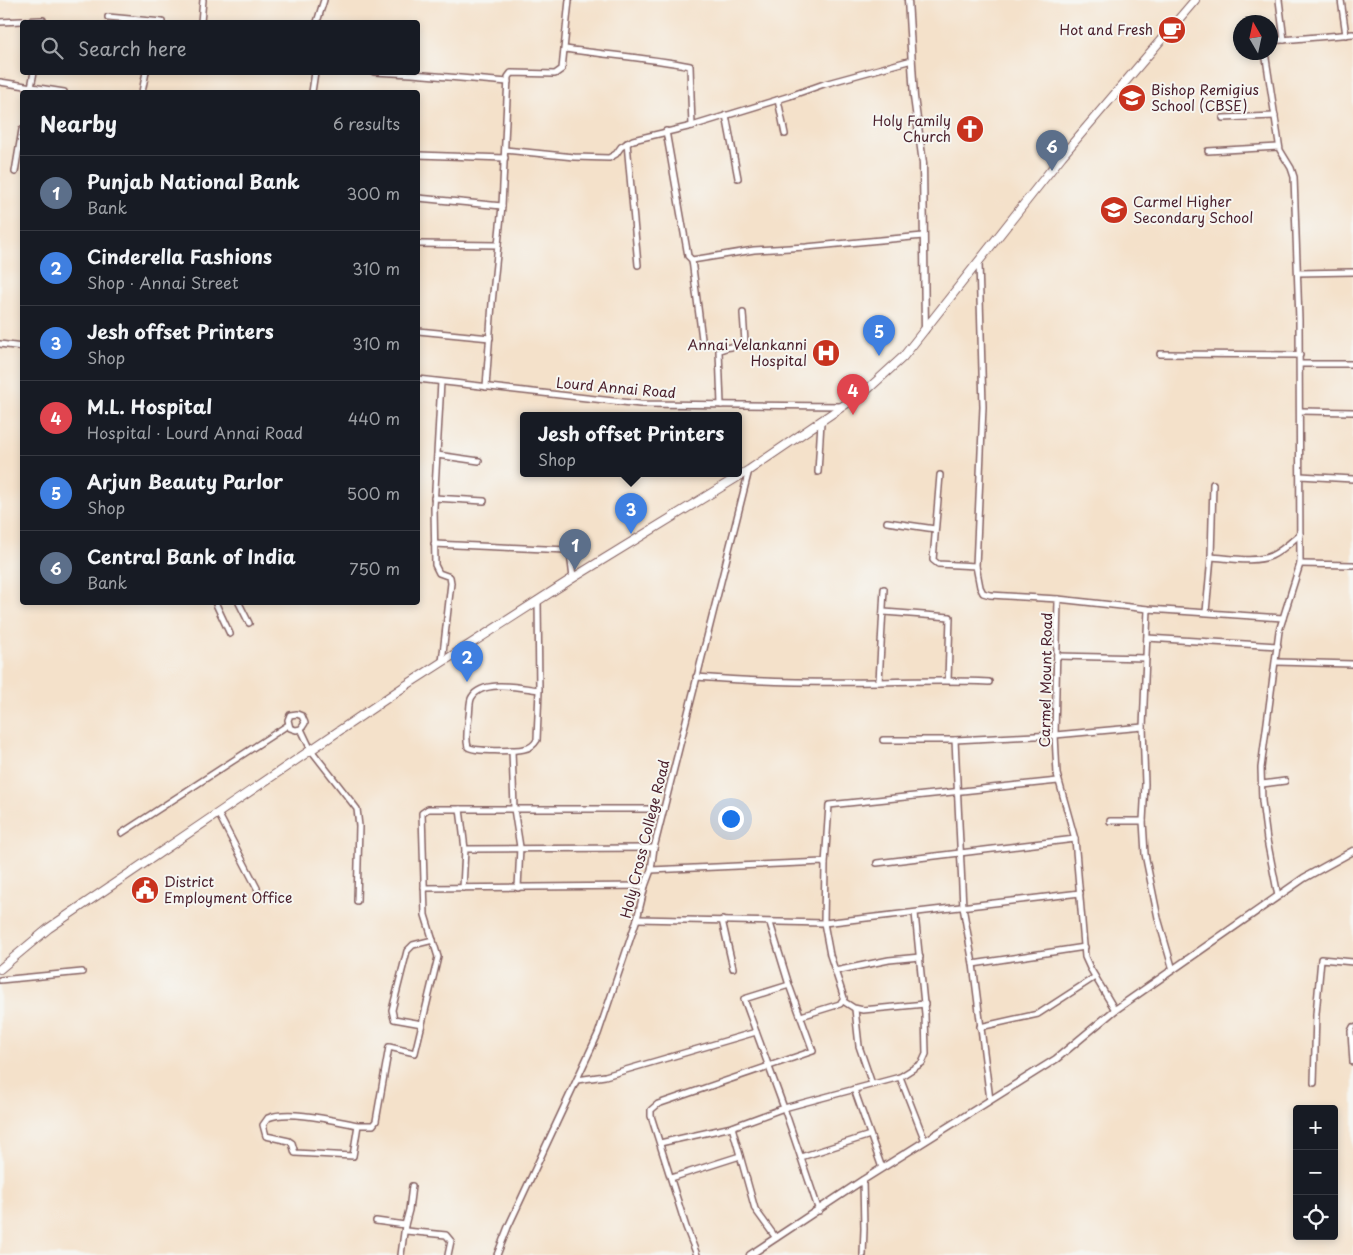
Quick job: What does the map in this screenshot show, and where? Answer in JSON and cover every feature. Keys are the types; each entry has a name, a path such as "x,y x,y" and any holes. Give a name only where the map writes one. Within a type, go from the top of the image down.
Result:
{"main road":[{"path":"742,474 868,389 903,358 1062,156 1195,0"},
{"path":"0,969 50,928 442,662 573,578 738,477"}],"street":[{"path":"201,20 203,0"},
{"path":"318,20 324,0"},
{"path":"486,387 502,206 509,74 555,74 561,71 564,66 569,0"},
{"path":"908,0 914,97 923,163 924,331"},
{"path":"1279,0 1284,40"},
{"path":"1341,0 1346,35"},
{"path":"108,17 140,20"},
{"path":"0,22 20,21"},
{"path":"1278,40 1353,34"},
{"path":"565,49 625,58 659,60 690,66 692,126"},
{"path":"505,150 609,158 627,143 666,131 692,126 824,84 912,60"},
{"path":"1266,60 1279,147 1294,177 1300,355 1300,564 1283,618 1261,768 1267,840 1278,896"},
{"path":"0,82 30,90 33,75"},
{"path":"142,90 145,75"},
{"path":"312,90 315,75"},
{"path":"420,75 508,82"},
{"path":"778,100 785,134"},
{"path":"726,115 738,178"},
{"path":"1223,118 1275,116"},
{"path":"666,131 688,256 692,260 702,340"},
{"path":"15,172 20,142"},
{"path":"627,143 638,265"},
{"path":"1208,151 1279,147"},
{"path":"420,155 505,158"},
{"path":"420,198 502,206"},
{"path":"692,260 754,250 923,236"},
{"path":"420,244 498,245"},
{"name":"Carmel Mount Road","path":"979,262 983,407 976,566 980,589 986,594 1058,599 1057,774 1075,839 1086,957 1095,977 1115,1010"},
{"path":"1298,273 1353,272"},
{"path":"721,405 719,351 721,348 740,346 745,342 743,313"},
{"path":"420,331 490,338"},
{"path":"0,344 20,346"},
{"path":"1160,354 1300,355"},
{"path":"1300,364 1353,364"},
{"name":"Lourd Annai Road","path":"420,379 640,404 844,406"},
{"path":"442,382 434,498 434,544 436,569 450,577 451,583 442,662"},
{"path":"1300,411 1353,412"},
{"path":"818,472 821,422"},
{"path":"437,456 479,461"},
{"name":"Holy Cross College Road","path":"496,1255 598,1034 637,919 651,870 654,848 749,470"},
{"path":"940,475 932,558 935,563 976,566"},
{"path":"1300,476 1353,479"},
{"path":"1206,612 1211,557 1213,484"},
{"path":"434,498 484,500"},
{"path":"887,522 936,529"},
{"path":"1211,557 1260,559 1272,556 1286,547 1300,534"},
{"path":"434,544 567,550 570,553 573,578"},
{"path":"1300,564 1353,565"},
{"path":"879,682 884,589"},
{"path":"1058,599 1148,609 1283,618"},
{"path":"538,600 539,690 537,740 534,746 525,749 478,750 468,747 466,741 472,697 486,688 496,686 539,690"},
{"path":"216,605 230,634"},
{"path":"240,605 249,623"},
{"path":"1148,609 1143,727 1145,854 1158,918 1172,970"},
{"path":"884,612 950,617 948,680"},
{"path":"1146,638 1278,646"},
{"path":"1057,656 1146,658"},
{"path":"1276,662 1353,664"},
{"path":"696,677 752,681 879,682 948,680 989,682"},
{"path":"122,833 288,725 290,715 297,714 304,718 305,723 300,729"},
{"path":"288,725 292,729 300,729"},
{"path":"883,740 955,740 1056,735 1143,727"},
{"path":"300,729 312,750 357,809 359,826 357,901"},
{"path":"955,740 963,907 973,964 990,1100"},
{"path":"512,750 514,809 520,847 518,888"},
{"path":"801,1016 840,1004 844,996 830,954 824,923 829,805 1058,780"},
{"path":"1262,784 1285,781"},
{"path":"358,1125 353,1156 295,1153 289,1140 266,1136 263,1125 268,1118 280,1115 318,1117 358,1125 373,1125 376,1121 389,1047 415,1053 438,957 425,915 422,813 428,809 664,809"},
{"path":"460,809 465,849 463,888"},
{"path":"218,813 257,888"},
{"path":"1110,820 1143,821"},
{"path":"876,863 1075,839"},
{"path":"465,849 520,847 654,848"},
{"path":"750,1255 863,1180 1056,1060 1115,1010 1304,878 1353,851"},
{"path":"651,870 819,861 823,862 825,869"},
{"path":"424,888 645,886"},
{"path":"637,919 824,923 1080,893"},
{"path":"660,1143 732,1127 784,1108 900,1076 922,1063 925,1059 925,1004 915,913"},
{"path":"722,920 733,968"},
{"path":"697,1255 650,1112 654,1106 813,1051 789,985 770,923"},
{"path":"422,1024 394,1019 392,1010 407,951 412,945 433,940"},
{"path":"973,964 1084,947"},
{"path":"835,971 889,960 920,957"},
{"path":"1314,1083 1316,1014 1321,959 1353,962"},
{"path":"0,980 82,972"},
{"path":"980,1027 1038,1014 1095,977"},
{"path":"789,985 744,1000 784,1108 819,1211"},
{"path":"843,1001 856,1009 863,1010 925,1004"},
{"path":"856,1009 859,1046 872,1084"},
{"path":"1353,1027 1351,1031 1353,1062"},
{"path":"577,1080 605,1076 756,1032"},
{"path":"900,1076 925,1141"},
{"path":"854,1089 882,1168"},
{"path":"732,1127 755,1209 776,1238"},
{"path":"801,1157 870,1135"},
{"path":"671,1178 740,1156"},
{"path":"863,1180 863,1255"},
{"path":"401,1255 406,1231 404,1225 410,1210 412,1186"},
{"path":"376,1221 404,1225"},
{"path":"406,1231 446,1235 451,1240 448,1255"}],"place":[{"name":"Hot and Fresh","path":"1172,30"},
{"name":"Bishop Remigius School (CBSE)","path":"1132,98"},
{"name":"Holy Family Church","path":"970,129"},
{"name":"Central Bank of India","path":"1052,171"},
{"name":"Carmel Higher Secondary School","path":"1114,210"},
{"name":"Annai Velankanni Hospital","path":"826,353"},
{"name":"Arjun Beauty Parlor","path":"879,356"},
{"name":"M.L. Hospital","path":"853,415"},
{"name":"Jesh offset Printers","path":"631,534"},
{"name":"Punjab National Bank","path":"575,570"},
{"name":"Cinderella Fashions","path":"467,682"},
{"name":"District Employment Office","path":"145,890"}]}
